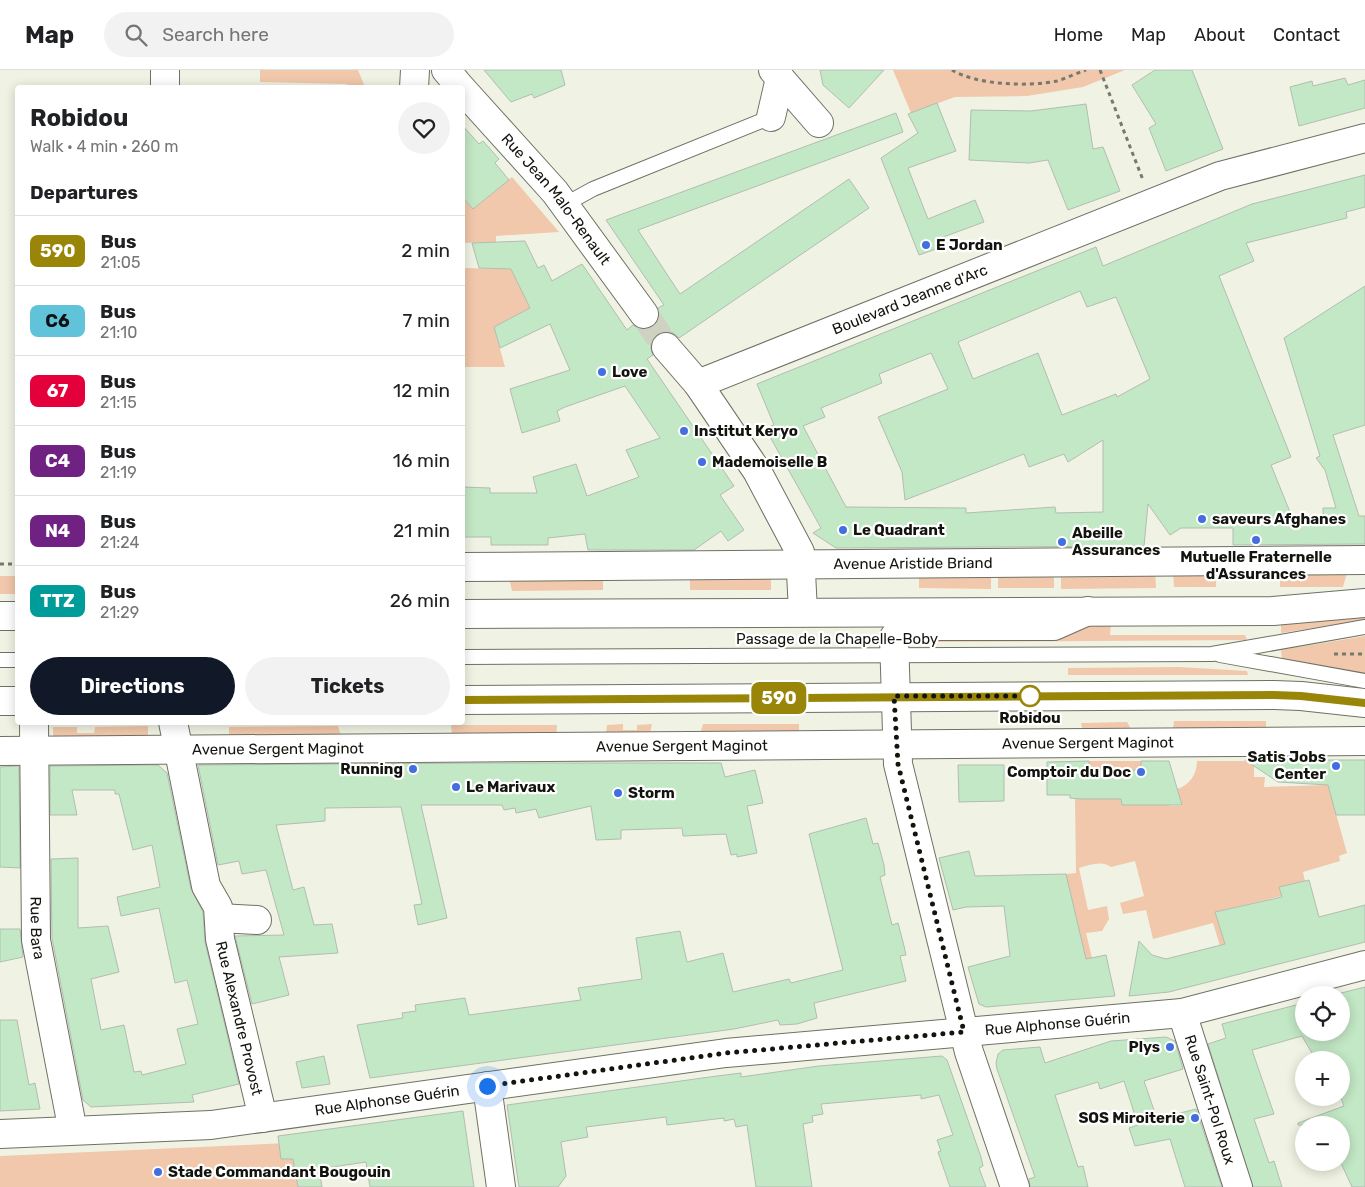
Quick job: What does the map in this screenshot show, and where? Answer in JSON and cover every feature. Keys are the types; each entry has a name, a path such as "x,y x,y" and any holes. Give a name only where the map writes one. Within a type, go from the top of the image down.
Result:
{"street":[{"path":"165,70 165,85"},
{"path":"414,70 414,85"},
{"name":"Rue Jean Malo-Renault","path":"446,70 459,85"},
{"path":"771,117 776,74"},
{"path":"776,74 819,123"},
{"name":"Rue Jean Malo-Renault","path":"465,91 564,205 644,314"},
{"name":"Boulevard Jeanne d'Arc","path":"698,384 1220,176 1365,138"},
{"path":"666,347 698,384 757,471 800,552 803,612"},
{"name":"Avenue Aristide Briand","path":"465,567 1365,560"},
{"path":"465,614 1272,611 1365,603"},
{"path":"1015,1187 964,1032 898,764 894,696 894,638 898,632 912,626 1054,626 1088,612"},
{"path":"0,616 15,616"},
{"path":"465,700 1283,695 1365,703"},
{"path":"0,701 15,701"},
{"name":"Rue Bara","path":"34,725 36,940 70,1116 71,1130"},
{"name":"Rue Alexandre Provost","path":"173,725 206,886 215,899 219,918 220,939 263,1118"},
{"name":"Avenue Sergent Maginot","path":"0,751 1365,741"},
{"name":"Rue Alexandre Provost","path":"219,918 257,920"},
{"name":"Rue Alphonse Guérin","path":"0,1134 211,1125 735,1052 1182,1013 1365,965"},
{"name":"Rue Saint-Pol Roux","path":"1182,1013 1238,1187"},
{"path":"487,1086 501,1187"}],"lane":[{"path":"564,205 593,190 771,117"},
{"path":"1212,654 1365,627"},
{"path":"1212,654 1365,682"},
{"name":"Passage de la Chapelle-Boby","path":"465,657 1212,654"},
{"path":"0,660 15,660"}],"path":[{"path":"952,70 960,75 979,81 1023,83 1056,81 1086,70"},
{"path":"1100,70 1152,204"},
{"path":"0,564 15,564"}],"shaded area":[{"path":"260,70 358,70 364,85 347,84 260,82"},
{"path":"893,70 1125,70 1083,87 1027,96 955,97 911,113"},
{"path":"512,177 559,232 496,236 496,242 465,243 465,200 471,207 476,207"},
{"path":"465,268 511,269 530,308 494,327 505,367 465,367"},
{"path":"1155,569 1156,588 1061,589 1061,574"},
{"path":"1216,569 1216,587 1174,587 1173,570"},
{"path":"1348,569 1343,587 1280,587 1280,573"},
{"path":"919,571 991,571 991,589 919,588"},
{"path":"998,571 1054,571 1054,588 998,588"},
{"path":"771,572 771,590 690,590 690,573"},
{"path":"508,573 603,573 603,590 512,591"},
{"path":"0,576 15,576 15,594 0,594"},
{"path":"1365,613 1365,620 1281,633 1281,621"},
{"path":"1090,622 1111,622 1110,635 1245,635 1247,640 929,642 930,636"},
{"path":"1365,636 1365,675 1335,671 1282,659 1281,650"},
{"path":"1179,667 1247,671 1248,675 1068,675 1068,668"},
{"path":"1174,721 1266,721 1266,739 1172,739"},
{"path":"1127,722 1131,729 1084,739 1081,723"},
{"path":"623,724 623,730 637,730 637,725 652,724 648,743 605,743 607,725"},
{"path":"703,724 799,724 799,742 698,742"},
{"path":"451,725 557,725 556,743 453,744"},
{"path":"148,726 148,744 53,746 53,727 77,727 77,733 94,733 95,727"},
{"path":"338,726 344,745 229,745 229,727"},
{"path":"1089,761 1141,761 1141,770 1113,770 1121,789 1122,805 1159,805 1169,798 1169,806 1182,806 1177,789 1186,785 1192,778 1196,770 1197,761 1254,761 1254,777 1265,777 1264,787 1328,785 1347,853 1339,856 1340,861 1303,872 1305,881 1279,887 1282,896 1215,912 1225,944 1220,946 1213,923 1153,939 1146,910 1123,914 1120,903 1144,896 1135,861 1111,867 1100,863 1079,868 1088,910 1107,906 1109,919 1102,931 1086,933 1092,958 1086,959 1066,874 1076,873 1075,799 1089,799"},
{"name":"Stade Commandant Bougouin","path":"311,1142 320,1187 0,1187 0,1156"}],"building":[{"path":"484,70 561,70 565,85 534,98 532,94 511,102"},
{"path":"820,70 884,70 849,108 823,85"},
{"path":"1155,70 1192,70 1223,149 1166,171 1149,128 1156,124 1132,85"},
{"path":"1345,78 1348,85 1365,80 1365,108 1299,126 1290,87 1312,81 1313,86"},
{"path":"937,103 956,151 908,168 928,219 975,200 984,222 935,240 939,248 919,255 881,158 918,133 908,114"},
{"path":"1086,104 1093,149 1103,147 1120,191 1068,210 1048,160 1029,163 969,160 971,110 1031,111"},
{"path":"896,113 903,132 638,230 680,294 849,179 869,208 679,338 672,332 664,332 656,335 651,341 653,355 647,359 734,486 720,495 744,530 728,541 721,531 694,550 588,550 585,534 548,538 548,545 491,545 491,537 465,537 465,487 490,488 490,493 537,493 533,477 576,464 587,496 639,477 626,450 660,438 625,386 565,407 557,411 560,421 522,433 510,389 570,370 550,324 500,348 494,327 530,308 511,269 479,268 472,243 525,241 538,268 544,265 552,281 582,264 627,330 633,325 646,329 653,327 658,321 658,308 664,305 606,220"},
{"path":"465,128 479,144 483,141 499,159 495,163 509,180 473,209 465,200"},
{"path":"1365,175 1365,207 1346,212 1347,218 1246,243 1254,261 1219,276 1291,457 1271,465 1292,517 1323,516 1323,508 1336,508 1325,470 1316,458 1320,456 1284,338 1365,286 1365,425 1333,435 1359,516 1365,516 1365,544 1233,545 1233,528 1181,528 1170,535 1148,504 1144,546 836,548 813,533 821,528 765,428 774,425 757,384 1096,247 1103,266 1252,204","holes":["1080,291 1087,307 1116,297 1150,379 1117,397 1116,394 1062,415 1038,353 973,379 958,342","931,353 948,389 878,417 902,472 905,500 1024,454 1029,467 1064,454 1068,462 1103,440 1103,512 1056,513 1055,507 966,513 966,508 846,507 803,426 825,417 821,408 882,383 879,374"]},
{"path":"1245,760 1365,760 1365,815 1336,815 1328,785 1278,782"},
{"path":"1089,761 1089,770 1141,770 1141,761 1169,761 1182,805 1122,805 1121,799 1081,799 1070,798 1070,795 1047,795 1047,762"},
{"path":"721,763 725,777 755,770 763,803 747,806 757,853 737,857 737,854 731,855 726,834 683,836 682,828 621,830 621,839 596,840 591,806 539,818 536,809 516,813 515,808 504,810 502,805 421,805 447,918 418,925 414,905 422,904 401,807 325,808 325,821 276,825 293,890 304,887 314,925 332,924 338,953 279,957 289,995 252,1004 235,936 284,935 266,870 242,874 239,861 218,865 198,765"},
{"path":"158,765 167,773 191,889 203,912 205,942 239,1084 192,1095 194,1102 91,1107 83,1100 52,938 51,859 78,858 78,928 108,926 119,972 91,979 101,1030 124,1025 134,1072 141,1071 142,1075 186,1064 177,1029 198,1024 187,980 175,983 159,908 121,916 117,897 160,887 152,845 133,850 119,794 115,794 115,790 72,790 77,815 50,815 50,766"},
{"path":"958,765 1004,765 1004,801 959,802"},
{"path":"19,766 20,868 0,867 0,767"},
{"path":"866,818 873,844 878,843 884,865 885,875 880,877 892,925 898,923 904,946 906,955 900,956 906,981 814,1003 817,1018 797,1024 780,1025 778,1020 734,1029 370,1078 357,1025 403,1018 402,1013 416,1011 415,1005 465,998 469,1015 581,1000 578,988 642,979 636,938 680,931 687,962 723,953 733,992 789,979 791,983 843,970 809,834"},
{"path":"969,851 975,876 1066,874 1086,959 1106,955 1115,996 986,1007 979,1004 968,967 1010,956 1004,906 966,907 953,910 939,858"},
{"path":"1309,880 1319,917 1365,905 1365,942 1169,992 1129,996 1139,941 1152,955 1166,959 1225,944 1215,912 1282,897 1279,887"},
{"path":"0,929 20,929 23,957 0,962"},
{"path":"1365,987 1365,1187 1352,1187 1345,1171 1350,1171 1350,1116 1317,1116 1344,1106 1350,1106 1350,1051 1311,1051 1305,1041 1350,1041 1350,991"},
{"path":"1295,1005 1295,1038 1252,1050 1274,1114 1254,1119 1269,1163 1274,1161 1282,1187 1253,1187 1208,1044 1226,1038 1222,1024"},
{"path":"0,1020 17,1020 29,1085 35,1083 40,1109 0,1111"},
{"path":"1166,1037 1175,1041 1183,1069 1144,1081 1157,1119 1196,1109 1222,1187 1185,1187 1170,1139 1135,1146 1129,1128 1138,1125 1124,1081 1100,1089 1098,1082 1055,1095 1078,1167 1083,1166 1088,1187 1030,1187 1029,1179 1035,1177 997,1069 998,1054 1003,1050 1040,1047 1045,1063 1111,1041"},
{"path":"324,1056 330,1084 302,1088 296,1062"},
{"path":"942,1056 947,1060 981,1157 983,1166 979,1168 986,1187 950,1187 938,1152 941,1151 937,1140 953,1135 939,1095 921,1099 921,1095 821,1104 823,1114 812,1116 813,1122 803,1124 812,1187 756,1187 747,1125 736,1127 734,1119 724,1121 724,1118 667,1125 666,1117 586,1127 588,1137 561,1142 566,1176 558,1187 519,1187 507,1105 741,1073 741,1077 819,1066"},
{"path":"463,1111 474,1187 370,1187 366,1162 319,1169 322,1187 298,1187 293,1159 281,1159 278,1136"}],"tunnel":[{"path":"644,314 666,347"}],"bus line":[{"name":"590","path":"465,700 1274,695 1365,703"}],"place":[{"name":"E Jordan","path":"926,245"},
{"name":"Love","path":"602,372"},
{"name":"Institut Keryo","path":"684,431"},
{"name":"Mademoiselle B","path":"702,462"},
{"name":"saveurs Afghanes","path":"1202,519"},
{"name":"Le Quadrant","path":"843,530"},
{"name":"Mutuelle Fraternelle d'Assurances","path":"1256,540"},
{"name":"Abeille Assurances","path":"1062,542"},
{"name":"Robidou","path":"1030,696"},
{"name":"Satis Jobs Center","path":"1336,766"},
{"name":"Running","path":"413,769"},
{"name":"Comptoir du Doc","path":"1141,772"},
{"name":"Le Marivaux","path":"456,787"},
{"name":"Storm","path":"618,793"},
{"name":"Plys","path":"1170,1047"},
{"name":"SOS Miroiterie","path":"1195,1118"},
{"name":"Stade Commandant Bougouin","path":"158,1172"}],"route":[{"path":"487,1086 609,1068 787,1046 964,1032 898,764 894,696 1036,696 1030,696"}]}
